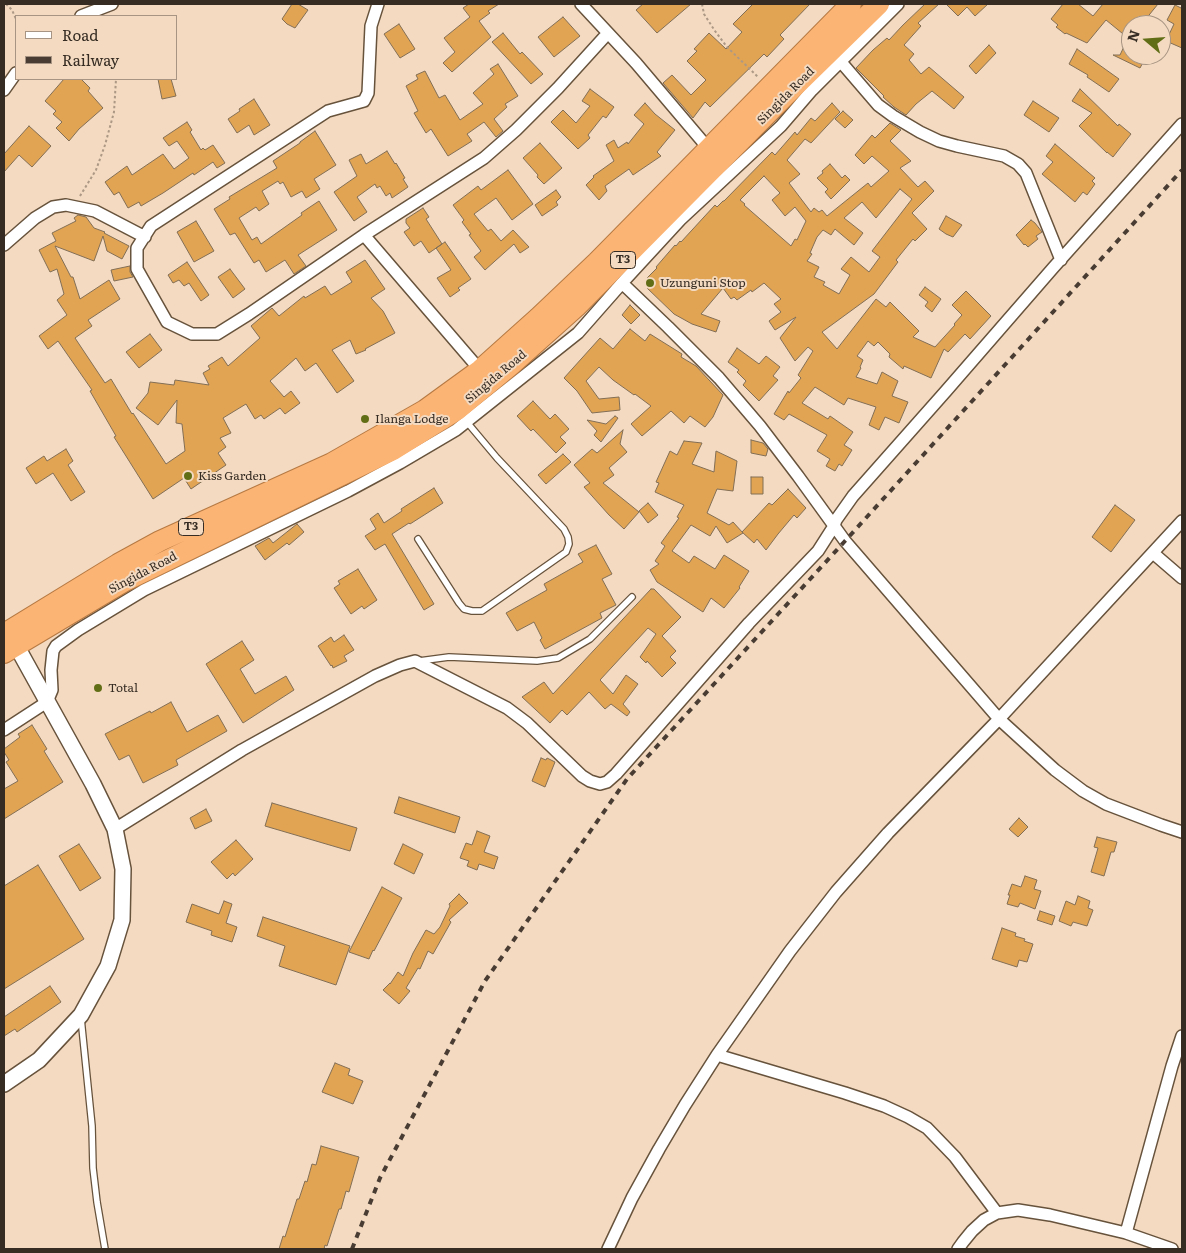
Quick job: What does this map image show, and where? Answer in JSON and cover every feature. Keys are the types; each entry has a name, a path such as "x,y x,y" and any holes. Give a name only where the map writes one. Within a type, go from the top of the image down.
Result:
{"highway":[{"name":"Singida Road","path":"7,638 118,564 160,541 332,464 425,410 480,370 597,262 852,4"},
{"name":"Singida Road","path":"7,638 462,416 511,365 578,306 779,102 879,4"}],"street":[{"path":"84,15 112,4"},
{"path":"378,4 371,26 368,94 364,102 328,111 151,226 137,248 137,269 167,322 192,334 217,334 249,314 364,235 484,158 516,130 558,88 608,33"},
{"path":"580,4 636,63 708,148"},
{"path":"4,730 47,702 52,690 51,670 53,651 56,646 78,630 144,590 348,491 456,430 462,416 578,333 680,220 781,126 812,90 898,4"},
{"path":"841,62 878,105 920,132 939,141 1004,156 1018,164 1026,173 1061,260"},
{"path":"4,90 15,74"},
{"path":"115,829 242,750 374,676 415,661 506,708 527,724 582,776 600,784 607,782 749,623 818,551 853,496 1182,124"},
{"path":"4,245 35,218 53,207 66,205 94,211 144,237"},
{"path":"364,235 480,370"},
{"path":"622,283 718,378 776,448 845,542 999,719 1055,770 1083,792 1106,804 1182,832"},
{"path":"608,1249 632,1198 685,1104 790,951 836,892 888,833 999,719 1182,521"},
{"path":"1153,553 1182,578"},
{"path":"4,1084 40,1060 81,1015 108,966 122,920 123,869 115,829 93,784 47,702 7,638"},
{"path":"1126,1233 1182,1036"},
{"path":"717,1055 846,1093 884,1106 908,1117 926,1128 955,1157 997,1213"},
{"path":"958,1249 984,1220 997,1213 1018,1210 1126,1233 1172,1249"}],"lane":[{"path":"418,539 464,609 472,611 482,611 566,552 569,544 564,529 462,416"},
{"path":"415,661 449,657 537,661 558,658 590,639 632,596"},
{"path":"81,1015 92,1126 93,1168 105,1249"}],"path":[{"path":"6,4 12,10 15,18"},
{"path":"702,4 704,14 714,31 727,47 768,88"},
{"path":"72,206 96,170 105,145 114,112 116,80"}],"building":[{"path":"292,4 298,4 308,10 295,28 282,19"},
{"path":"469,4 499,4 488,11 490,13 479,21 491,37 452,72 443,63 455,52 444,38 470,17 463,8"},
{"path":"643,4 691,4 657,33 636,10"},
{"path":"753,4 810,4 780,35 784,39 767,57 764,54 710,107 705,102 693,118 663,83 672,75 691,95 706,80 687,61 697,51 694,49 709,33 726,49 742,32 733,24"},
{"path":"925,4 939,4 918,23 921,26 904,45 914,54 909,60 921,74 929,67 964,97 954,109 932,91 906,115 883,97 856,68 887,38 889,40"},
{"path":"946,4 988,4 975,16 967,7 958,16"},
{"path":"1063,4 1078,4 1093,16 1103,4 1158,4 1149,15 1121,15 1121,32 1106,20 1087,43 1065,34 1056,27 1058,25 1051,19"},
{"path":"1175,5 1181,8 1182,5 1182,48 1171,43 1171,30 1174,24 1171,22 1170,15"},
{"path":"563,17 580,36 554,57 538,37"},
{"path":"399,24 415,49 400,58 384,34"},
{"path":"503,33 520,54 522,52 543,74 531,84 492,42"},
{"path":"989,45 996,53 976,74 969,66"},
{"path":"1077,49 1119,79 1109,92 1087,77 1088,75 1069,64"},
{"path":"1121,53 1121,59 1113,55 1120,55"},
{"path":"498,64 518,96 505,104 507,107 494,119 503,131 496,137 484,122 467,134 472,141 448,156 431,129 426,133 414,113 418,111 406,86 418,79 416,75 425,71 439,98 445,95 460,120 483,104 473,93 494,74 490,69"},
{"path":"63,80 82,80 90,88 88,91 103,108 79,129 69,141 56,128 62,122 53,114 56,111 45,101"},
{"path":"158,80 171,80 176,96 162,99"},
{"path":"590,89 614,107 606,118 603,116 588,135 590,138 578,149 551,122 563,110 576,123 590,106 582,101"},
{"path":"1080,89 1118,126 1119,124 1131,134 1113,157 1079,126 1092,113 1072,101"},
{"path":"254,99 270,125 254,135 249,125 237,133 228,119"},
{"path":"1033,101 1059,118 1049,132 1024,115"},
{"path":"645,103 675,130 657,152 661,156 633,175 629,169 605,186 607,191 599,200 586,185 593,176 614,161 606,145 614,140 618,148 627,142 628,144 644,124 634,115"},
{"path":"832,103 840,112 811,143 805,139 787,160 800,174 789,183 811,212 814,208 819,212 822,210 827,216 868,183 871,187 889,171 872,156 864,164 855,155 872,135 875,138 890,123 901,130 890,141 911,161 900,168 918,187 925,181 934,191 912,213 927,229 915,241 913,239 896,260 898,262 874,294 822,332 837,349 876,299 886,307 890,302 919,331 913,337 935,347 962,315 952,305 966,291 991,316 970,339 965,334 948,352 944,349 931,378 904,366 903,369 889,357 890,354 878,342 874,346 868,341 857,356 863,360 856,377 877,384 882,372 898,381 892,396 908,402 899,423 885,417 879,430 869,425 876,407 848,398 844,405 815,387 802,403 828,419 830,416 853,432 844,445 852,450 842,466 839,464 835,471 826,466 830,459 817,451 827,435 789,414 784,420 774,414 788,391 789,393 801,378 798,375 813,351 808,347 795,361 780,338 796,317 775,330 769,321 781,312 774,304 781,299 764,283 737,300 734,297 731,299 723,288 701,314 720,321 716,332 692,324 674,314 647,288 653,283 647,278 656,267 715,205 717,207 724,201 772,152 775,155 795,132 797,135 811,118 815,121","holes":["764,176 780,193 772,200 785,216 795,207 806,221 797,240 795,239 791,246 740,200","900,189 912,199 872,251 880,257 869,272 851,257 841,269 850,275 839,294 823,285 825,282 814,277 819,267 807,261 812,254 810,253 817,237 823,230 831,235 835,229 854,245 863,233 844,218 862,202 876,218"]},
{"path":"843,111 853,120 845,128 835,119"},
{"path":"187,122 192,130 190,132 201,150 203,148 205,150 213,145 225,163 217,168 213,162 141,206 139,202 128,208 119,192 114,195 105,182 127,166 132,175 163,154 174,169 189,158 177,141 169,146 163,138"},
{"path":"29,126 51,146 32,167 19,155 4,172 4,154"},
{"path":"315,131 336,165 314,179 320,189 306,198 302,191 291,197 283,182 280,184 278,181 262,191 269,204 259,211 256,207 239,218 252,240 257,237 261,244 319,201 337,230 298,255 306,266 294,274 285,260 266,272 259,260 254,263 235,233 230,235 214,209 230,199 229,197 277,168 273,161"},
{"path":"540,143 562,168 544,184 523,158"},
{"path":"1055,144 1095,178 1092,181 1095,184 1087,195 1083,192 1075,202 1042,174 1053,162 1046,156"},
{"path":"387,151 405,178 403,179 408,187 392,198 390,193 386,196 380,186 377,188 375,184 357,197 367,212 354,221 334,192 357,176 349,160 361,154 366,164"},
{"path":"830,164 842,178 845,175 850,180 831,199 825,192 828,189 817,178"},
{"path":"508,170 533,204 512,220 496,198 474,214 488,231 491,229 501,241 513,230 529,247 520,253 514,244 485,270 474,257 481,251 469,235 471,234 462,222 464,220 453,205 478,186 481,190"},
{"path":"556,190 561,197 556,202 558,205 542,216 535,205"},
{"path":"423,208 429,217 426,219 442,244 429,253 421,241 414,246 404,232 410,228 406,223 406,219"},
{"path":"78,215 86,217 94,228 129,246 122,259 107,251 103,236 94,261 55,246 71,277 73,277 80,299 109,280 120,299 88,320 92,326 75,338 105,383 111,379 166,464 185,451 182,424 176,423 177,400 158,425 136,408 148,393 150,382 174,385 175,380 209,385 203,373 210,369 208,366 222,357 228,366 260,338 251,326 272,308 279,316 304,296 305,298 325,286 331,295 352,282 346,272 365,260 385,289 371,298 383,311 395,333 356,354 350,340 332,350 354,381 337,393 316,363 305,371 296,358 270,381 284,397 291,391 300,403 285,414 280,408 264,419 261,415 255,419 246,404 223,418 231,433 220,438 226,447 218,453 226,465 191,489 184,478 153,499 114,437 116,436 90,391 92,390 58,341 48,349 39,336 67,315 57,300 64,294 57,269 50,272 39,250 56,241 52,233 76,221 74,218"},
{"path":"946,216 962,225 953,237 939,229"},
{"path":"1031,220 1042,232 1036,236 1038,239 1028,247 1016,235"},
{"path":"196,221 214,251 194,262 177,232"},
{"path":"445,242 471,279 458,288 460,290 450,297 437,278 451,270 436,248"},
{"path":"187,262 209,295 201,301 189,283 184,286 179,280 173,283 168,275"},
{"path":"130,266 130,272 133,277 114,281 111,270"},
{"path":"230,269 245,289 233,298 218,277"},
{"path":"925,287 941,299 932,312 925,306 928,302 919,295"},
{"path":"630,305 640,315 631,324 622,315"},
{"path":"630,329 645,341 650,334 682,354 681,357 696,366 723,395 713,417 705,427 690,416 684,423 671,411 642,436 631,424 651,406 613,380 599,367 586,381 599,399 619,397 620,410 592,413 577,391 564,378 600,338 613,349"},
{"path":"150,334 162,350 139,368 126,352"},
{"path":"737,348 759,364 766,356 780,367 773,376 778,380 759,401 743,385 746,381 737,372 739,370 728,362"},
{"path":"533,401 550,419 555,414 569,429 560,437 566,443 556,453 533,429 531,431 517,416"},
{"path":"615,416 618,418 601,442 594,435 597,431 587,420 606,424"},
{"path":"623,430 620,444 627,452 609,468 614,475 603,483 639,512 624,529 584,487 590,483 574,465 592,449 597,453"},
{"path":"751,440 763,443 768,449 766,456 751,453"},
{"path":"684,441 702,443 692,464 714,472 716,451 737,461 733,491 717,489 707,513 729,525 733,522 743,533 727,543 716,526 710,536 691,525 672,551 689,563 694,556 715,569 724,555 749,571 740,588 724,608 711,598 703,612 657,582 650,570 659,564 655,561 665,546 661,543 679,518 677,517 684,505 655,492 659,483 656,482 670,451 677,455"},
{"path":"66,449 73,461 68,465 85,492 71,501 53,473 36,484 26,468 44,456 47,461"},
{"path":"563,454 571,462 546,484 538,475"},
{"path":"751,477 763,477 763,494 751,494"},
{"path":"434,488 443,503 392,534 434,604 424,610 385,544 375,550 365,536 376,529 370,519 378,513 384,523 402,511 401,509"},
{"path":"788,489 806,508 797,518 794,515 766,550 757,539 754,543 742,532 769,503 772,505"},
{"path":"648,503 658,515 648,523 639,511"},
{"path":"1115,505 1135,520 1111,552 1092,537"},
{"path":"297,524 304,532 289,545 287,543 265,560 255,546 269,538 273,543"},
{"path":"596,545 612,574 602,579 616,605 600,613 602,618 545,649 534,622 517,631 506,613 547,590 544,584 583,562 578,554"},
{"path":"358,569 377,600 364,609 362,606 351,614 334,588 340,584 338,581"},
{"path":"651,589 654,589 681,617 662,636 676,651 670,657 676,663 662,677 647,661 646,663 640,657 656,634 648,628 600,680 613,694 626,675 638,684 623,704 630,712 627,716 611,704 605,709 589,692 567,715 562,710 550,723 522,697 544,682 553,694"},
{"path":"344,635 354,650 344,656 347,661 333,668 318,646 331,637 334,642"},
{"path":"242,641 254,660 240,669 255,694 286,676 294,690 243,723 206,664"},
{"path":"171,702 187,732 218,715 227,731 176,760 178,765 143,783 129,755 119,760 105,734"},
{"path":"32,725 47,749 44,751 63,782 4,819 4,789 18,781 6,762 9,760 4,749 20,737 18,734"},
{"path":"541,758 546,760 547,758 555,762 545,787 532,781"},
{"path":"399,797 460,817 455,833 394,813"},
{"path":"272,803 357,828 350,851 265,826"},
{"path":"206,809 212,821 195,829 190,818"},
{"path":"1019,818 1028,827 1018,837 1009,829"},
{"path":"477,831 490,836 484,852 498,857 494,869 479,864 477,870 467,866 469,861 460,858 466,843 472,845"},
{"path":"1097,837 1117,842 1114,852 1111,852 1104,876 1091,872 1098,848 1094,847"},
{"path":"236,840 253,859 235,876 233,873 227,879 211,862"},
{"path":"79,844 101,878 80,891 59,856"},
{"path":"403,844 423,854 414,874 394,864"},
{"path":"38,865 84,939 4,989 4,886"},
{"path":"1025,876 1037,880 1034,889 1041,891 1035,909 1020,903 1018,907 1007,904 1012,884 1021,887"},
{"path":"382,887 402,898 369,959 349,952"},
{"path":"459,894 468,903 449,920 451,922 433,954 428,951 420,969 418,968 406,988 410,991 399,1004 383,990 390,984 398,972 403,976 426,930 434,934 440,927 450,906 449,904"},
{"path":"1078,896 1090,901 1088,908 1093,910 1087,926 1073,922 1071,926 1059,921 1066,901 1075,905"},
{"path":"224,901 232,904 226,923 237,927 232,942 211,935 212,931 186,922 192,904 219,914"},
{"path":"1040,911 1055,916 1052,925 1037,920"},
{"path":"263,917 350,946 336,985 279,966 285,946 257,936"},
{"path":"1002,928 1016,933 1015,936 1033,944 1027,962 1019,960 1017,967 992,959"},
{"path":"50,986 61,1002 17,1032 15,1029 4,1036 4,1017"},
{"path":"335,1063 350,1069 348,1075 363,1081 353,1104 322,1092"},
{"path":"321,1146 359,1157 349,1192 346,1191 327,1246 325,1245 324,1249 279,1249 283,1236 285,1237 297,1199 299,1199 305,1181 307,1182 312,1164 316,1165"}],"railway":[{"path":"352,1249 380,1178 485,981 627,779 1182,170"}],"place":[{"name":"Uzunguni Stop","path":"650,283"},
{"name":"Ilanga Lodge","path":"365,419"},
{"name":"Kiss Garden","path":"188,476"},
{"name":"Total","path":"98,688"}]}
